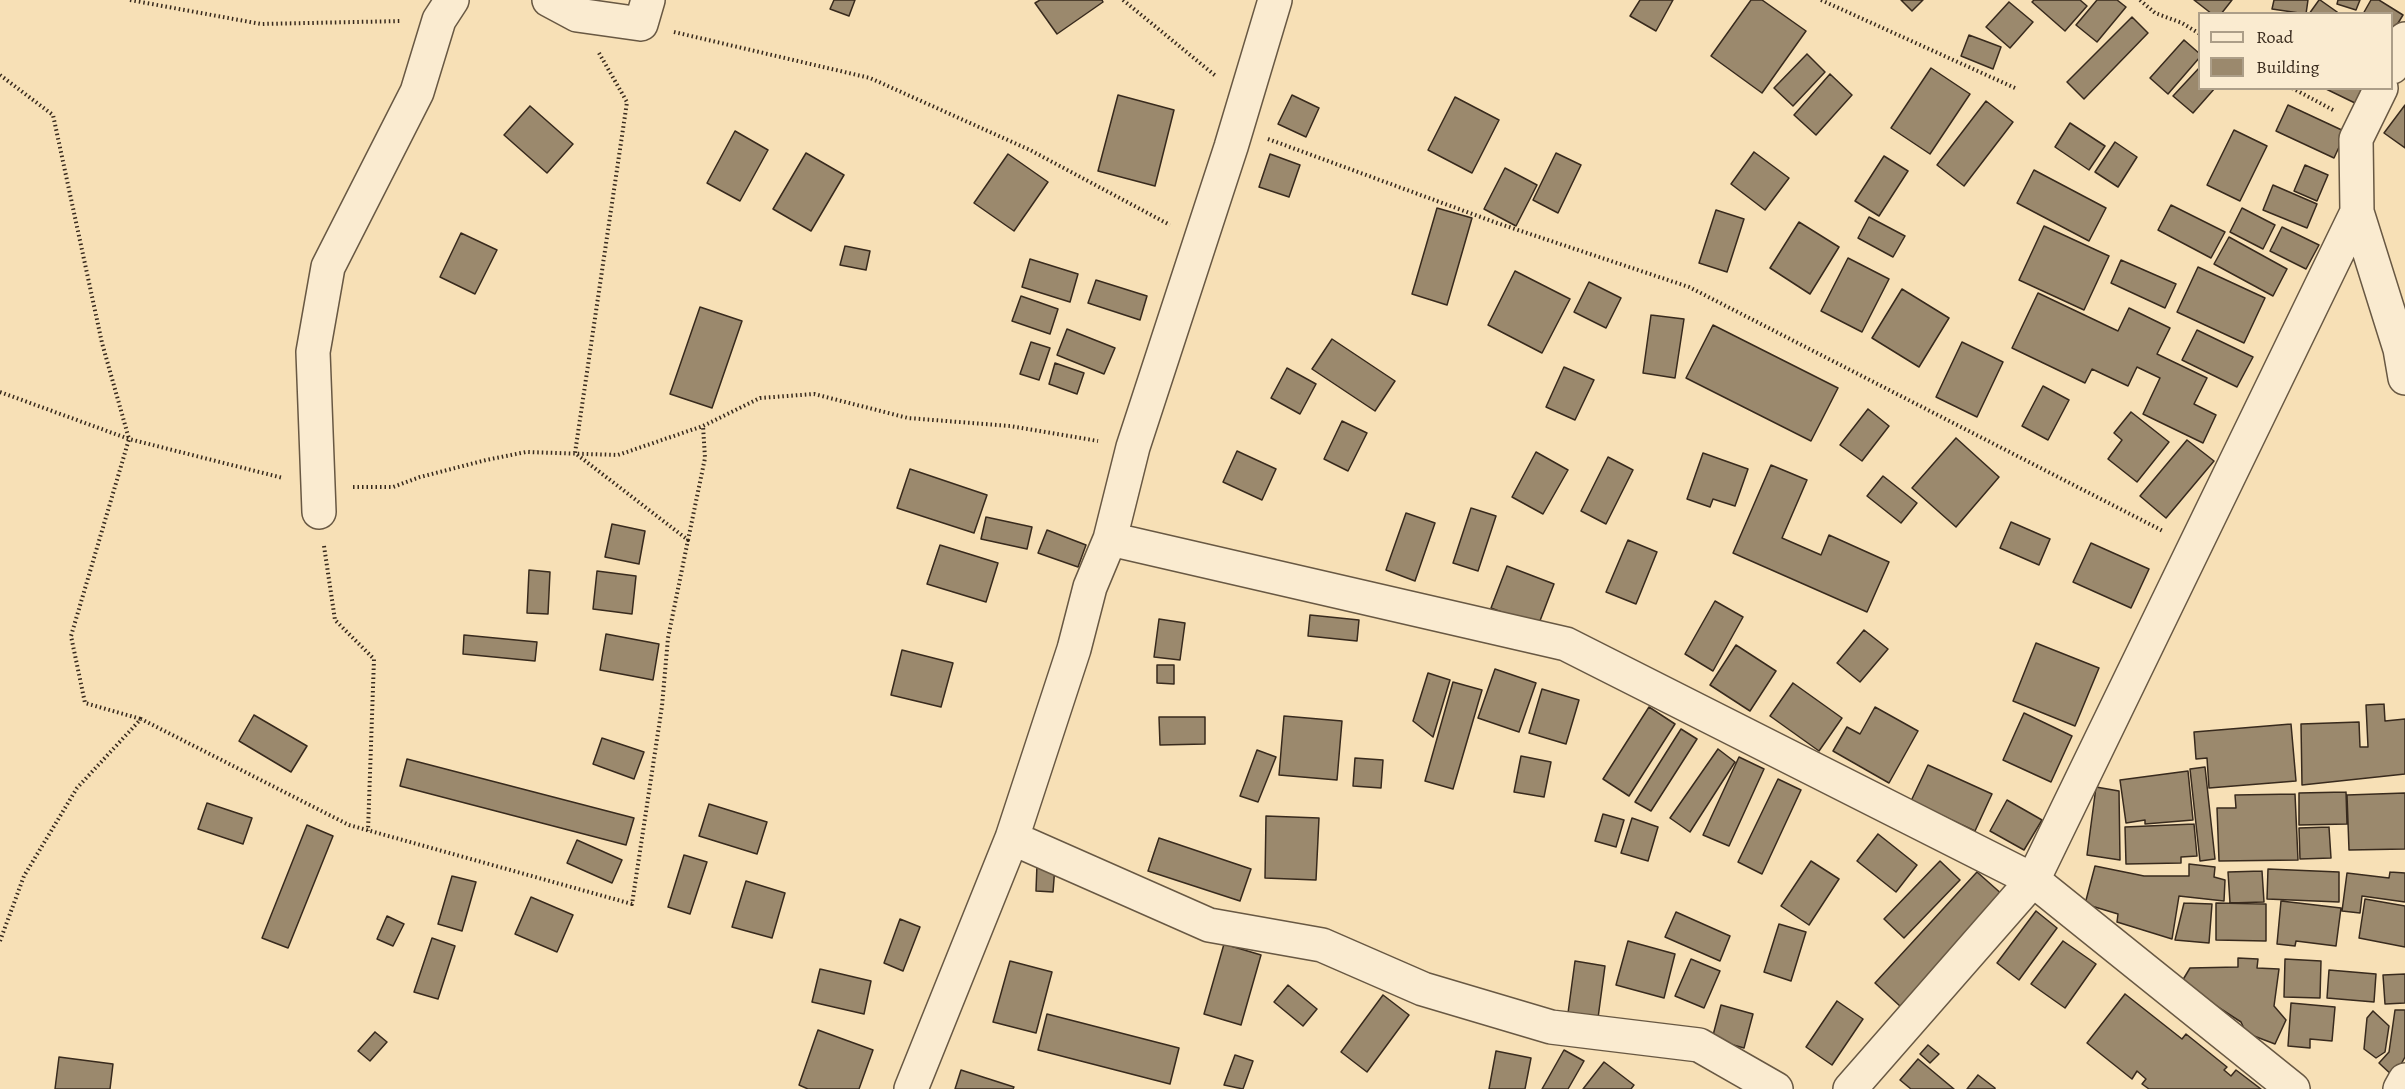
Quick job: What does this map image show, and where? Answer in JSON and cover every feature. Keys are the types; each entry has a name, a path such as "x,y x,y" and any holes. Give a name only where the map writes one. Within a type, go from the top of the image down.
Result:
{"street":[{"path":"911,1089 1012,838 1074,649 1090,587 1110,539 1133,447 1201,241 1275,0"},
{"path":"563,7 645,12"},
{"path":"318,500 313,352 328,267 417,92 445,10"},
{"path":"2393,63 2405,39"},
{"path":"2380,90 2356,139 2357,212 2400,349 2405,378"},
{"path":"1850,1089 2033,880 2357,212"},
{"path":"1110,539 1566,644 2033,880 2293,1089"},
{"path":"1012,838 1209,925 1322,945 1423,989 1551,1027 1699,1045 1776,1089"},
{"path":"2400,1089 2405,1080"}],"path":[{"path":"130,0 261,24 445,10"},
{"path":"1123,0 1241,114 1497,223 1689,286 2195,548"},
{"path":"1821,0 2015,88"},
{"path":"2140,0 2155,13 2182,23 2198,33"},
{"path":"563,7 627,102 575,453"},
{"path":"645,12 870,78 1030,150 1201,241"},
{"path":"0,75 52,115 102,343 129,439 71,636 85,703 141,719 349,825 632,904 662,706 668,638 705,458 703,426"},
{"path":"2296,90 2363,125"},
{"path":"0,392 129,439 318,500 393,487 486,460 526,452 618,455 703,426 760,398 814,394 908,418 1010,426 1133,447"},
{"path":"575,453 688,540"},
{"path":"318,500 335,620 374,659 368,831"},
{"path":"0,941 24,876 77,788 141,719"}],"building":[{"path":"834,0 855,0 849,16 830,9"},
{"path":"1040,0 1102,0 1103,2 1057,34 1035,3"},
{"path":"1640,0 1673,0 1656,31 1630,16"},
{"path":"1751,0 1762,0 1806,31 1762,93 1711,56"},
{"path":"1901,0 1923,0 1912,11"},
{"path":"2034,0 2080,0 2087,6 2065,31 2032,2"},
{"path":"2097,0 2117,0 2126,7 2097,42 2076,25"},
{"path":"2194,0 2232,0 2223,12 2209,12"},
{"path":"2274,0 2308,0 2306,12 2272,9"},
{"path":"2320,0 2337,12 2310,12"},
{"path":"2338,0 2360,0 2356,10 2337,4"},
{"path":"2371,0 2379,0 2403,15 2393,31 2393,12 2364,12"},
{"path":"2009,2 2033,22 2010,48 1986,27"},
{"path":"2132,17 2148,33 2084,99 2067,82"},
{"path":"1969,35 2001,47 1993,69 1961,56"},
{"path":"2184,40 2198,52 2198,59 2168,94 2150,78"},
{"path":"1807,54 1825,72 1793,106 1774,88"},
{"path":"1931,68 1970,94 1930,154 1891,128"},
{"path":"2198,69 2198,90 2213,90 2193,113 2173,96"},
{"path":"1830,74 1852,95 1816,135 1794,115"},
{"path":"2328,90 2364,90 2357,104"},
{"path":"1118,95 1174,110 1155,186 1098,171"},
{"path":"1292,95 1319,108 1306,137 1278,124"},
{"path":"1455,97 1499,120 1472,173 1428,150"},
{"path":"1986,101 2013,122 1964,186 1937,165"},
{"path":"2288,105 2346,132 2334,158 2276,131"},
{"path":"2405,105 2405,148 2384,133"},
{"path":"530,106 573,144 547,173 504,135"},
{"path":"2070,123 2105,146 2089,170 2055,147"},
{"path":"2234,130 2267,146 2240,201 2207,185"},
{"path":"735,131 768,150 740,201 707,183"},
{"path":"2115,142 2137,157 2118,187 2095,172"},
{"path":"1754,152 1789,178 1765,210 1731,184"},
{"path":"806,153 844,175 811,231 773,209"},
{"path":"1556,153 1581,165 1558,213 1533,200"},
{"path":"1008,154 1048,182 1014,231 974,203"},
{"path":"1270,154 1300,165 1289,197 1259,187"},
{"path":"1884,156 1908,171 1879,216 1855,201"},
{"path":"2305,165 2328,175 2317,201 2294,191"},
{"path":"1505,168 1537,185 1516,226 1484,209"},
{"path":"2034,170 2106,208 2089,241 2017,203"},
{"path":"2273,185 2317,204 2307,228 2263,210"},
{"path":"2171,205 2225,232 2211,258 2158,230"},
{"path":"1437,208 1472,218 1447,305 1412,294"},
{"path":"2242,208 2275,225 2263,249 2230,232"},
{"path":"1716,210 1744,219 1727,272 1699,263"},
{"path":"1869,217 1905,236 1893,257 1858,238"},
{"path":"1799,222 1839,247 1810,294 1770,268"},
{"path":"2044,226 2109,256 2084,310 2019,280"},
{"path":"2282,227 2319,245 2306,269 2270,251"},
{"path":"461,233 497,250 475,294 440,277"},
{"path":"2229,237 2287,269 2273,296 2214,264"},
{"path":"845,246 870,251 866,270 840,265"},
{"path":"1848,258 1889,279 1862,332 1821,311"},
{"path":"1030,259 1078,274 1070,302 1022,287"},
{"path":"2121,260 2176,284 2165,308 2111,283"},
{"path":"2198,267 2265,298 2244,343 2177,312"},
{"path":"1515,271 1570,299 1542,353 1488,325"},
{"path":"1096,280 1147,296 1140,320 1088,303"},
{"path":"1589,282 1621,298 1606,328 1574,312"},
{"path":"1902,289 1949,318 1919,367 1872,338"},
{"path":"2038,293 2118,331 2129,308 2170,328 2157,354 2207,378 2194,404 2216,415 2203,443 2143,414 2160,378 2137,367 2128,386 2092,369 2085,383 2012,348"},
{"path":"1021,296 1058,309 1050,334 1012,321"},
{"path":"700,307 742,321 712,408 670,394"},
{"path":"1651,315 1684,319 1675,378 1643,373"},
{"path":"1713,325 1838,388 1811,441 1686,378"},
{"path":"1067,329 1115,348 1104,374 1057,355"},
{"path":"2197,330 2253,357 2237,387 2182,360"},
{"path":"1332,339 1395,381 1375,411 1312,369"},
{"path":"1031,342 1050,348 1039,380 1020,374"},
{"path":"1962,342 2003,362 1977,417 1936,397"},
{"path":"1055,363 1084,373 1077,394 1049,384"},
{"path":"1564,367 1594,380 1575,420 1546,407"},
{"path":"1287,368 1316,384 1300,414 1271,398"},
{"path":"2043,386 2069,400 2048,440 2022,426"},
{"path":"1868,409 1889,426 1862,461 1840,445"},
{"path":"2131,412 2169,442 2137,482 2108,459 2122,440 2114,433"},
{"path":"1342,421 1367,433 1348,471 1324,459"},
{"path":"1956,438 1999,477 1956,527 1912,488"},
{"path":"2187,440 2214,461 2166,518 2140,496"},
{"path":"1237,451 1276,469 1262,500 1223,482"},
{"path":"1536,452 1568,470 1543,514 1512,497"},
{"path":"1703,453 1748,469 1735,506 1713,499 1710,507 1687,499"},
{"path":"1608,457 1633,470 1606,524 1581,511"},
{"path":"1771,465 1807,480 1782,538 1821,555 1829,535 1889,562 1867,612 1733,553"},
{"path":"910,469 987,495 974,533 897,508"},
{"path":"1883,476 1917,503 1901,523 1867,496"},
{"path":"1471,508 1496,516 1478,571 1453,563"},
{"path":"1406,513 1435,523 1415,581 1386,570"},
{"path":"986,517 1032,527 1027,549 981,539"},
{"path":"2011,522 2050,539 2039,565 2000,548"},
{"path":"612,524 645,531 639,564 605,557"},
{"path":"1047,530 1086,545 1078,567 1038,553"},
{"path":"1628,540 1657,552 1636,604 1606,592"},
{"path":"2091,543 2149,569 2131,608 2073,582"},
{"path":"940,545 998,563 986,602 927,584"},
{"path":"1507,566 1554,584 1538,626 1491,608"},
{"path":"529,570 550,572 548,614 527,613"},
{"path":"597,571 636,576 632,614 593,609"},
{"path":"1715,601 1743,617 1713,671 1685,654"},
{"path":"1310,615 1359,620 1357,641 1308,636"},
{"path":"1159,619 1185,623 1180,660 1154,657"},
{"path":"1864,630 1888,649 1860,682 1837,663"},
{"path":"606,634 659,644 653,680 600,670"},
{"path":"464,635 537,642 535,661 463,654"},
{"path":"2036,643 2099,668 2075,726 2013,701"},
{"path":"1736,645 1776,671 1750,711 1710,685"},
{"path":"902,650 953,663 941,707 891,695"},
{"path":"1157,665 1174,665 1174,684 1157,683"},
{"path":"1495,669 1536,683 1519,732 1478,718"},
{"path":"1428,673 1450,680 1433,737 1413,721"},
{"path":"1453,682 1482,690 1453,789 1425,781"},
{"path":"1793,683 1842,718 1819,751 1770,716"},
{"path":"1542,689 1579,700 1566,744 1529,733"},
{"path":"2384,704 2385,721 2405,719 2405,774 2302,785 2301,724 2359,722 2360,747 2368,747 2366,705"},
{"path":"1649,707 1675,724 1629,796 1603,779"},
{"path":"1875,707 1918,731 1889,783 1833,751 1847,727 1860,734"},
{"path":"2024,713 2072,736 2051,782 2003,760"},
{"path":"254,715 307,746 291,772 239,741"},
{"path":"1284,716 1342,721 1337,780 1279,775"},
{"path":"1159,717 1205,717 1205,744 1160,745"},
{"path":"2291,724 2296,781 2209,788 2207,758 2196,759 2194,732"},
{"path":"1681,729 1697,739 1651,811 1635,802"},
{"path":"602,738 644,752 634,779 593,764"},
{"path":"1718,749 1735,762 1690,832 1670,818"},
{"path":"1257,750 1276,757 1258,802 1240,796"},
{"path":"1521,756 1551,762 1544,797 1514,792"},
{"path":"1739,757 1764,769 1729,846 1703,835"},
{"path":"1355,758 1383,760 1381,788 1353,786"},
{"path":"407,759 634,818 626,845 400,786"},
{"path":"1928,765 1992,794 1975,831 1911,801"},
{"path":"2205,767 2215,859 2200,861 2190,769"},
{"path":"2188,771 2193,820 2145,824 2145,820 2126,823 2120,780"},
{"path":"1778,779 1801,790 1762,874 1738,862"},
{"path":"2096,787 2119,791 2120,860 2087,855"},
{"path":"2346,792 2347,824 2299,825 2299,793"},
{"path":"2405,793 2405,849 2349,850 2347,795"},
{"path":"2295,794 2298,860 2219,861 2217,808 2236,808 2235,795"},
{"path":"2007,800 2042,820 2024,850 1990,831"},
{"path":"207,803 252,818 243,844 198,829"},
{"path":"709,804 767,822 757,854 699,836"},
{"path":"1603,814 1624,820 1616,847 1595,841"},
{"path":"1266,816 1319,818 1316,880 1265,878"},
{"path":"1632,818 1658,827 1648,861 1621,853"},
{"path":"2194,824 2197,856 2181,857 2181,863 2126,864 2125,827"},
{"path":"307,825 333,836 288,948 262,938"},
{"path":"2329,827 2331,858 2300,859 2299,828"},
{"path":"1878,834 1917,865 1896,892 1857,861"},
{"path":"1159,838 1251,869 1240,901 1148,871"},
{"path":"577,840 622,860 612,883 567,863"},
{"path":"684,855 707,862 690,914 668,907"},
{"path":"1811,861 1839,879 1809,925 1781,906"},
{"path":"1940,861 1960,880 1904,938 1884,919"},
{"path":"1037,864 1055,866 1053,892 1036,891"},
{"path":"2189,864 2215,867 2214,877 2225,880 2224,901 2179,896 2172,939 2117,922 2118,914 2085,904 2095,866 2144,876 2189,876"},
{"path":"2268,869 2339,872 2339,902 2267,899"},
{"path":"2262,871 2264,902 2230,903 2228,872"},
{"path":"1977,872 2004,896 1901,1007 1875,983"},
{"path":"2390,872 2405,873 2405,902 2362,896 2360,913 2342,911 2347,873 2389,878"},
{"path":"452,876 476,882 462,931 438,924"},
{"path":"746,881 785,893 772,938 732,927"},
{"path":"531,897 573,915 557,952 515,934"},
{"path":"2365,899 2405,906 2405,947 2359,938"},
{"path":"2281,901 2341,908 2336,946 2296,941 2295,946 2277,944"},
{"path":"2184,903 2212,904 2209,943 2175,940"},
{"path":"2216,903 2266,904 2266,941 2216,940"},
{"path":"2036,911 2057,928 2019,980 1997,963"},
{"path":"1676,912 1730,936 1720,961 1665,937"},
{"path":"387,916 404,924 393,946 377,939"},
{"path":"900,919 920,927 903,971 884,963"},
{"path":"1779,924 1806,932 1791,981 1764,972"},
{"path":"432,938 455,946 438,999 414,992"},
{"path":"1628,941 1675,954 1664,998 1616,985"},
{"path":"2063,941 2096,964 2065,1008 2031,984"},
{"path":"1224,944 1261,955 1241,1025 1204,1014"},
{"path":"2238,958 2258,959 2257,968 2279,969 2274,1006 2286,1020 2275,1044 2246,1033 2241,1022 2181,983 2190,968 2238,967"},
{"path":"1691,959 1720,971 1704,1008 1675,996"},
{"path":"2285,959 2321,961 2320,998 2284,997"},
{"path":"1010,961 1052,972 1036,1033 993,1022"},
{"path":"1575,961 1605,966 1598,1018 1568,1013"},
{"path":"820,969 871,981 864,1014 812,1002"},
{"path":"2329,970 2376,974 2374,1002 2327,998"},
{"path":"2405,974 2405,1003 2385,1004 2383,975"},
{"path":"1288,985 1317,1009 1303,1026 1274,1002"},
{"path":"2125,994 2182,1039 2186,1034 2227,1067 2224,1070 2231,1076 2236,1070 2261,1089 2149,1089 2142,1084 2146,1079 2137,1071 2132,1079 2087,1043"},
{"path":"1383,995 1409,1015 1367,1072 1341,1052"},
{"path":"1837,1001 1863,1019 1832,1065 1806,1047"},
{"path":"2291,1003 2335,1007 2332,1041 2310,1039 2310,1048 2288,1046"},
{"path":"1721,1005 1753,1014 1744,1048 1712,1039"},
{"path":"2395,1010 2405,1010 2405,1057 2394,1077 2379,1063 2389,1052"},
{"path":"2373,1011 2389,1026 2385,1052 2376,1058 2364,1049 2367,1018"},
{"path":"1047,1014 1179,1048 1170,1084 1038,1050"},
{"path":"818,1030 873,1050 859,1089 808,1089 799,1085"},
{"path":"375,1032 387,1042 370,1061 358,1051"},
{"path":"1928,1045 1939,1054 1930,1063 1920,1054"},
{"path":"1564,1050 1584,1061 1568,1089 1542,1089"},
{"path":"1496,1051 1531,1058 1525,1089 1489,1089"},
{"path":"1235,1055 1253,1061 1243,1089 1224,1085"},
{"path":"59,1057 113,1064 110,1089 55,1089"},
{"path":"1918,1059 1954,1089 1911,1089 1900,1080"},
{"path":"1604,1062 1634,1085 1631,1089 1583,1089"},
{"path":"961,1070 1014,1087 1013,1089 955,1089"},
{"path":"1978,1075 1995,1088 1995,1089 1967,1089"}]}
